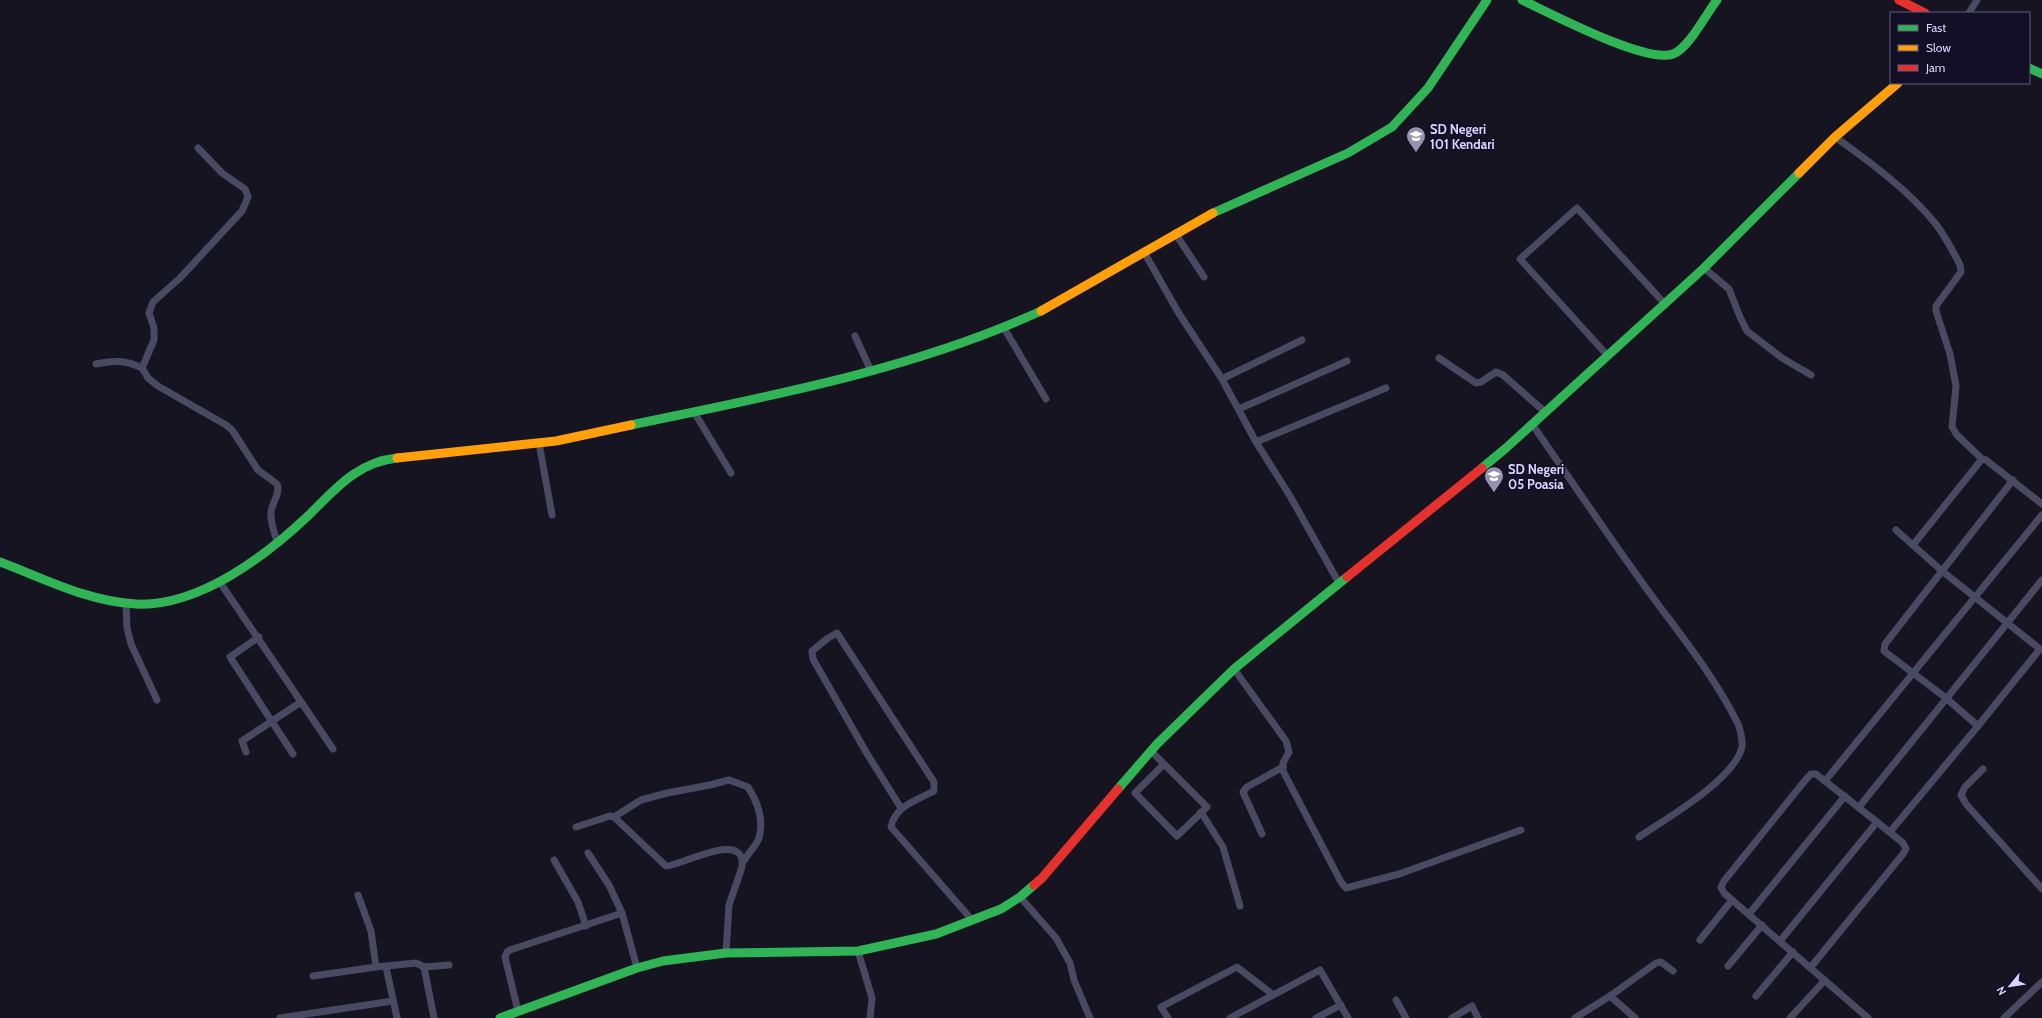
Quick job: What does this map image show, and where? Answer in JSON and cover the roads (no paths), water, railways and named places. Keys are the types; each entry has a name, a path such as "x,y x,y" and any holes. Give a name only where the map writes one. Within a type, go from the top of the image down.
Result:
{"street":[{"path":"0,562 94,596 126,603 152,604 168,602 190,596 219,582 296,526 353,473 370,464 399,457 556,441 694,412 871,371 953,347 1004,328 1046,309 1175,233 1280,182 1348,154 1392,127 1428,88 1487,0"},
{"path":"1526,1 1632,49 1660,57 1671,55 1678,50 1690,38 1717,0"},
{"path":"1899,0 1922,12"},
{"path":"1970,12 1977,0"},
{"path":"2030,68 2042,74"},
{"path":"505,1017 637,968 670,960 726,953 858,951 936,934 1001,909 1020,897 1042,878 1151,751 1234,669 1506,448 1704,268 1835,137 1897,84"},
{"path":"1835,137 1881,170 1935,223 1960,265 1961,272 1936,306 1936,311 1950,354 1956,386 1952,427 1957,435 1982,459 1986,460 2013,480 2042,504"},
{"path":"142,368 154,340 154,328 150,313 153,302 180,278 242,211 247,203 248,197 245,189 222,173 198,148"},
{"path":"1608,356 1520,259 1577,208 1665,304"},
{"path":"1175,233 1204,277"},
{"path":"1144,252 1178,312 1222,379 1256,442 1290,496 1339,583"},
{"path":"1704,268 1729,289 1747,331 1782,358 1811,375"},
{"path":"1004,328 1046,399"},
{"path":"855,336 871,371"},
{"path":"1222,379 1302,340"},
{"path":"1439,358 1476,383 1481,382 1496,372 1504,375 1546,412"},
{"path":"96,364 120,361 142,368 148,378 158,386 226,425 232,430 258,470 277,484 278,494 271,513 271,522 277,540"},
{"path":"1239,409 1346,361"},
{"path":"1256,442 1386,388"},
{"path":"694,412 731,473"},
{"path":"1532,424 1600,523 1683,636 1726,701 1739,725 1742,745 1738,760 1700,796 1639,837"},
{"path":"539,443 552,515"},
{"path":"1913,545 1982,459"},
{"path":"1978,726 1946,698 1884,651 1885,644 2013,480"},
{"path":"1826,781 2042,515"},
{"path":"1890,832 2041,649 2006,623 1942,571 1896,530"},
{"path":"1859,807 2042,580"},
{"path":"219,582 259,637 333,748"},
{"path":"126,603 127,628 131,644 157,700"},
{"path":"901,808 866,752 813,659 812,651 828,638 837,633 934,782 934,791 901,808 892,818 891,827 972,920"},
{"path":"259,637 230,657 293,754"},
{"path":"1234,669 1286,741 1289,752 1283,767 1283,772 1340,882 1346,888 1399,874 1521,830"},
{"path":"246,752 242,741 301,702"},
{"path":"1151,751 1164,764 1207,807 1176,836 1135,793 1164,764"},
{"path":"1262,834 1242,792 1247,787 1283,767"},
{"path":"1983,769 1965,787 1961,795 1966,804 2042,890"},
{"path":"1811,967 1906,849 1903,843 1890,832 1816,774 1811,774 1729,875 1721,887 1724,893 1868,1018"},
{"path":"576,827 614,816 641,800 667,792 710,785 729,780 748,787 755,799 760,813 758,838 743,862 740,878 729,905 726,953"},
{"path":"1750,914 1845,796"},
{"path":"1201,812 1224,847 1240,906"},
{"path":"614,816 666,866 708,852 728,849 738,854 743,862"},
{"path":"1780,941 1878,822"},
{"path":"588,853 609,885 622,913 637,968"},
{"path":"554,860 578,902 586,926"},
{"path":"358,895 369,926 376,967"},
{"path":"1020,897 1056,938 1070,963 1074,980 1090,1018"},
{"path":"1700,940 1732,900"},
{"path":"518,1011 505,957 507,952 622,913"},
{"path":"1728,966 1762,925"},
{"path":"858,951 872,998 870,1018"},
{"path":"1756,996 1793,952"},
{"path":"1574,1018 1610,996 1656,963 1661,962 1673,971"},
{"path":"313,976 416,963 424,967 449,965"},
{"path":"386,967 397,1018"},
{"path":"424,967 434,1018"},
{"path":"1168,1018 1161,1007 1237,967 1272,994"},
{"path":"1230,1018 1272,994 1320,970 1348,1018"},
{"path":"1790,1018 1825,980"},
{"path":"2004,1018 2042,982"},
{"path":"1610,996 1635,1018"},
{"path":"1396,1000 1406,1018"},
{"path":"280,1018 393,1001"},
{"path":"1316,1018 1341,1005"},
{"path":"1452,1018 1472,1006 1478,1018"}],"place":[{"name":"SD Negeri 101 Kendari","path":"1416,153"},
{"name":"SD Negeri 05 Poasia","path":"1494,493"}]}
